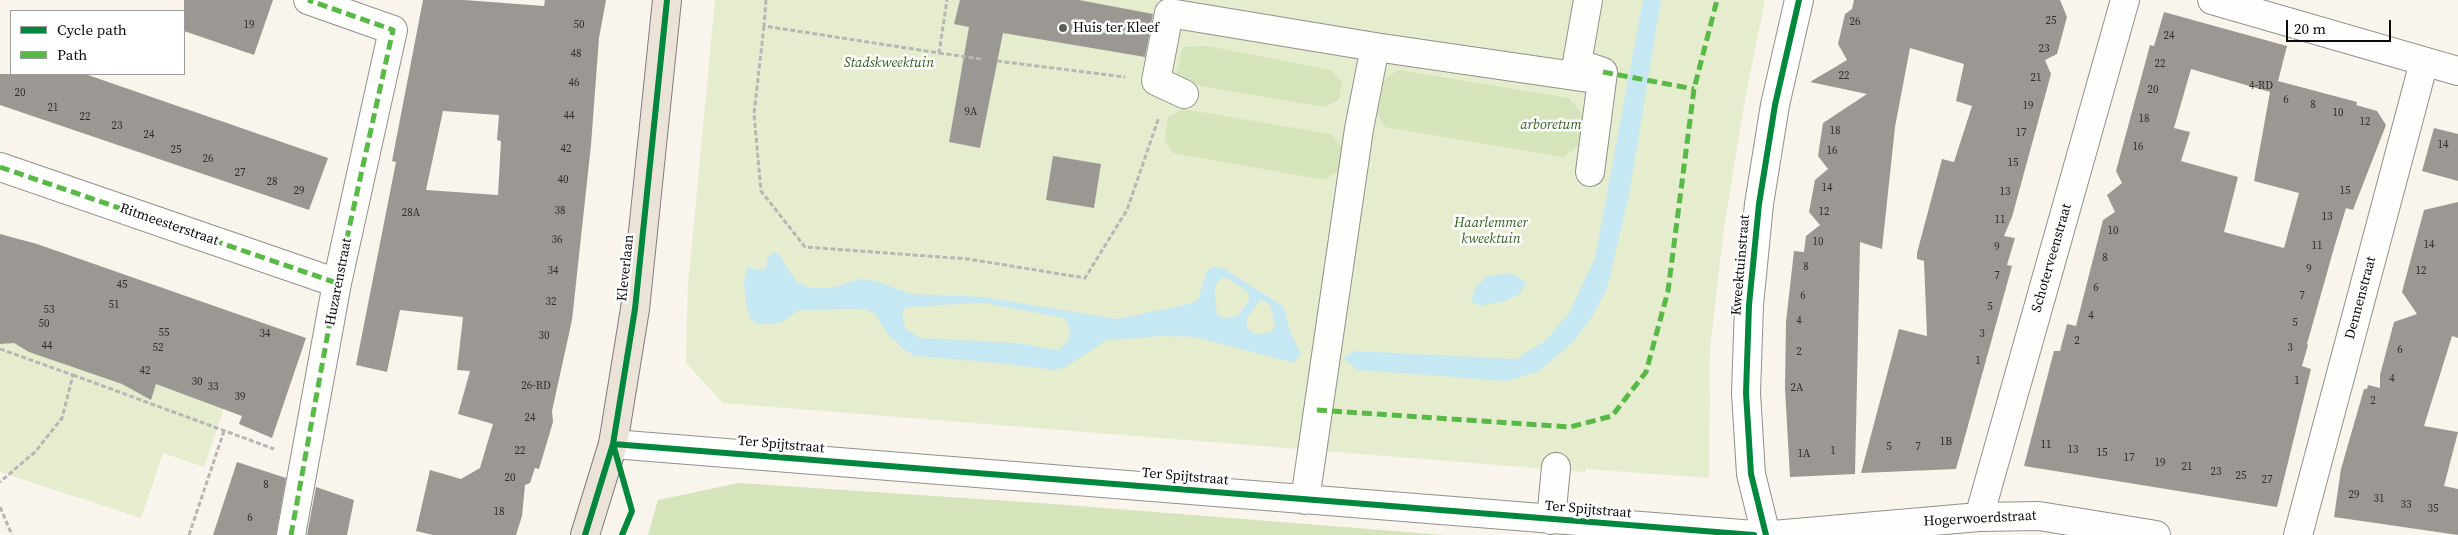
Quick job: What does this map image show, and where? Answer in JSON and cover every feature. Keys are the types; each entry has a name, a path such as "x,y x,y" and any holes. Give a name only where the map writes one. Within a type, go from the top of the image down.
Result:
{"main road":[{"name":"Kleverlaan","path":"585,535 613,444 635,309 667,0"}],"street":[{"name":"Huzarenstraat","path":"291,535 337,283 392,30 308,0"},
{"path":"1588,0 1577,63 1602,72 1590,172"},
{"name":"Kweektuinstraat","path":"1766,535 1751,474 1746,393 1748,306 1759,204 1774,114 1798,0"},
{"name":"Schoterveenstraat","path":"1979,517 2125,0"},
{"path":"2212,0 2458,71"},
{"path":"1170,87 1169,13 1375,47 1602,80"},
{"path":"1305,500 1324,357 1359,129 1375,47"},
{"name":"Dennenstraat","path":"2298,535 2424,62"},
{"name":"Ritmeesterstraat","path":"0,167 337,283"},
{"name":"Ter Spijtstraat","path":"613,444 1754,535"},
{"path":"1551,520 1556,467"},
{"name":"Hogerwoerdstraat","path":"1773,535 1979,517 2039,516 2156,535"}],"path":[{"path":"766,0 754,114 761,191 805,247 968,259 1085,278 1127,210 1170,87 997,61"},
{"path":"939,54 947,0"},
{"path":"764,26 981,59"},
{"path":"0,349 305,460"},
{"path":"0,482 35,452 62,418 72,375"},
{"path":"189,535 224,431"},
{"path":"0,507 12,535"}],"green space":[{"name":"Haarlemmer kweektuin","path":"715,0 1765,0 1745,99 1724,228 1710,349 1709,478 1586,469 1585,472 723,403 686,363 688,285"},
{"path":"1207,46 1331,70 1342,82 1339,100 1324,107 1199,86 1176,74 1183,47"},
{"name":"arboretum","path":"1398,70 1569,98 1582,114 1582,143 1564,157 1385,127 1377,112 1381,82"},
{"path":"1183,109 1331,134 1341,146 1339,170 1325,180 1173,153 1165,140 1168,117"},
{"path":"0,274 238,368 204,467 163,453 141,518 0,472"},
{"path":"739,483 1054,504 1445,535 648,535 658,500"}],"water":[{"path":"1643,0 1661,0 1629,195 1607,288 1592,317 1573,342 1539,371 1507,381 1357,370 1343,358 1354,351 1516,359 1545,341 1569,313 1595,258"},
{"path":"774,252 779,255 796,281 810,288 831,288 859,279 875,281 912,294 983,297 1117,319 1193,303 1199,298 1206,272 1212,267 1223,268 1283,306 1292,336 1301,353 1294,363 1195,337 1165,336 1107,340 1064,368 1054,370 915,356 888,335 875,314 864,309 799,310 783,321 773,324 757,324 750,318 744,283 747,269 750,267 758,270 765,269 768,257","holes":["1220,278 1229,279 1248,292 1249,301 1237,316 1226,318 1217,315 1215,295 1216,285","1260,300 1267,302 1271,307 1275,325 1271,332 1255,334 1247,327 1247,318","983,303 1065,318 1070,330 1068,341 1058,350 1017,343 920,338 906,329 902,315 906,307"]},
{"path":"1511,273 1526,282 1520,294 1505,301 1479,306 1471,301 1476,287 1488,276"}],"building":[{"path":"184,0 273,0 254,55 185,31"},
{"path":"423,0 464,0 544,6 545,0 606,0 599,38 591,145 572,320 552,411 553,422 539,469 535,468 530,483 525,485 522,516 516,535 433,535 416,531 430,470 461,479 480,468 493,424 458,414 470,371 457,370 463,317 400,310 387,372 356,365 396,162 392,161","holes":["443,111 499,115 497,140 501,141 498,195 426,190"]},
{"name":"Huis ter Kleef","path":"960,0 1079,0 1153,14 1145,57 1003,33 980,148 949,142 969,27 954,24"},
{"path":"1854,0 2060,0 2067,17 2057,54 2045,60 2051,74 2012,217 2004,236 2015,238 2007,265 2012,266 1956,469 1861,473 1899,329 1927,336 1924,261 1917,259 1917,253 1942,159 1954,162 1972,106 1956,101 1964,64 1910,48 1895,127 1882,249 1860,242 1855,474 1790,477 1785,389 1786,322 1794,251 1804,252 1806,236 1820,225 1809,212 1815,180 1828,169 1818,156 1823,123 1867,94 1810,82 1847,60 1838,44 1845,14 1852,9"},
{"path":"2164,12 2287,46 2278,81 2357,102 2356,105 2377,111 2386,125 2353,210 2346,208 2334,248 2302,366 2311,369 2277,507 2024,466 2054,351 2060,351 2067,324 2076,326 2103,220 2115,212 2107,195 2122,183 2116,171 2150,45 2154,46","holes":["2191,69 2270,92 2254,181 2299,193 2284,248 2224,232 2238,177 2181,161 2190,132 2174,128"]},
{"path":"0,74 88,75 328,158 309,210 0,105"},
{"path":"2434,128 2458,134 2458,181 2422,171"},
{"path":"1053,156 1101,164 1094,208 1046,200"},
{"path":"2458,202 2458,338 2452,336 2424,426 2458,432 2444,486 2458,489 2458,535 2334,517 2341,469 2364,389 2367,389 2368,385 2380,388 2380,375 2394,322 2417,314 2402,292 2424,210"},
{"path":"0,234 37,244 306,338 272,438 239,424 242,416 156,384 151,400 122,384 29,352 14,343 0,344"},
{"path":"237,462 286,478 276,535 213,535"},
{"path":"316,487 354,500 347,535 307,535"}],"marked path":[{"path":"291,535 337,283 393,30 308,0"},
{"path":"1317,410 1570,427 1612,416 1646,372 1668,291 1694,89 1717,0"},
{"path":"1603,72 1694,89"},
{"path":"0,167 337,283"}],"cycle path":[{"path":"585,535 613,444 635,309 667,0"},
{"path":"1766,535 1751,474 1746,393 1749,305 1759,204 1775,105 1799,0"},
{"path":"613,444 1754,535"},
{"path":"613,444 632,511 622,535"}],"place":[{"name":"Huis ter Kleef","path":"1063,28"}],"park label":[{"name":"Stadskweektuin","path":"889,63"}]}
